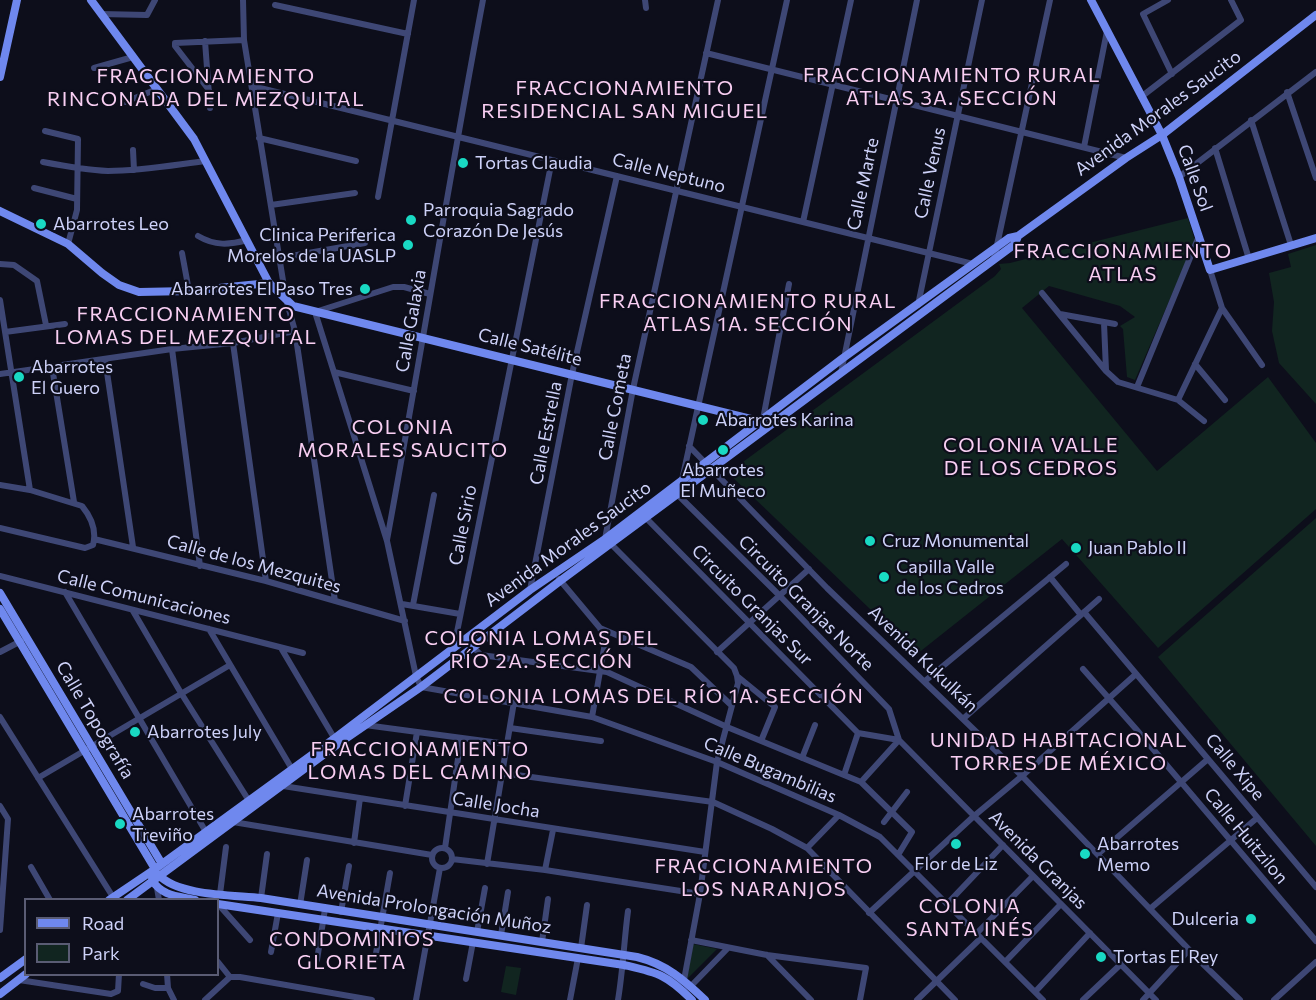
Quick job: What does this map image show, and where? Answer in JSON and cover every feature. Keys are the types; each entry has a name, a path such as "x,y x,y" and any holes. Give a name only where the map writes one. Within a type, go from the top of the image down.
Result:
{"street":[{"path":"0,76 17,0"},
{"name":"Calle Satélite","path":"91,0 194,139 269,283 298,308 761,420"},
{"path":"101,14 147,15 155,0"},
{"path":"243,0 244,40 259,138 286,299 295,331 336,601"},
{"path":"378,197 414,0"},
{"name":"Calle Galaxia","path":"387,541 457,136 483,0"},
{"path":"645,0 646,8"},
{"name":"Calle Cometa","path":"608,542 633,389 718,0"},
{"path":"682,480 787,0"},
{"path":"803,222 851,0"},
{"name":"Calle Marte","path":"840,373 916,0"},
{"name":"Calle Venus","path":"916,317 982,0"},
{"path":"994,259 1050,0"},
{"name":"Calle Sol","path":"1091,0 1162,135 1179,177 1222,308 1262,365"},
{"path":"1168,0 1143,14 1172,74"},
{"path":"1141,97 1241,20 1231,0"},
{"path":"275,5 408,34"},
{"name":"Avenida Morales Saucito","path":"608,542 682,480 765,430 840,373 919,303 1009,238 1018,236 1126,158 1162,135 1316,15"},
{"path":"1084,147 1107,31"},
{"path":"209,90 175,46 176,43 244,40"},
{"path":"205,42 210,108"},
{"path":"706,53 1126,158"},
{"path":"94,68 133,57"},
{"path":"1179,177 1316,72"},
{"name":"Calle Neptuno","path":"252,86 973,264"},
{"path":"125,102 157,89"},
{"path":"1287,92 1316,178"},
{"path":"1251,120 1292,245"},
{"path":"45,131 78,139 77,210 68,244"},
{"path":"259,138 356,161"},
{"path":"1215,148 1249,259"},
{"path":"133,150 134,170"},
{"name":"Calle Sirio","path":"453,650 552,160"},
{"path":"43,162 78,169 134,170 206,161"},
{"name":"Calle Estrella","path":"530,590 572,374 617,176"},
{"path":"34,188 77,199"},
{"path":"271,205 355,193"},
{"path":"0,211 68,244 119,285 139,292 189,291 269,283"},
{"path":"198,236 216,244 247,240"},
{"name":"Avenida Morales Saucito","path":"111,898 157,872 233,822 292,769 365,725 421,687 558,577 678,495 761,420 843,358 916,317 1015,244 1018,236"},
{"path":"1137,387 1199,237"},
{"path":"1210,270 1316,238"},
{"path":"280,258 365,243"},
{"path":"182,253 189,291"},
{"path":"0,264 14,265 37,281 46,326"},
{"path":"765,430 761,420 789,284"},
{"path":"421,687 416,676 387,541 315,312 393,287 404,287 430,294"},
{"path":"1042,293 1106,371 1119,382 1178,400 1204,421"},
{"path":"0,300 30,490"},
{"path":"1178,400 1222,308"},
{"path":"1060,314 1114,324"},
{"path":"1104,323 1106,371"},
{"path":"5,332 65,324"},
{"path":"0,374 172,349 233,343 295,331"},
{"path":"233,343 266,581"},
{"path":"172,349 200,566"},
{"path":"105,359 133,548"},
{"path":"1195,364 1225,400"},
{"path":"52,367 74,502"},
{"path":"334,372 414,392"},
{"name":"Avenida Kukulkán","path":"689,446 809,569 1023,776 1240,1000"},
{"path":"0,484 30,490 82,506 93,523 94,539 93,545 85,548 0,528"},
{"path":"413,605 434,495"},
{"name":"Circuito Granjas Norte","path":"678,495 889,709 899,740"},
{"name":"Circuito Granjas Sur","path":"646,518 858,733"},
{"name":"Calle de los Mezquites","path":"94,539 266,581 405,621"},
{"path":"608,542 734,668 737,676 738,683 717,762 700,894 691,940 687,983"},
{"path":"925,681 1066,564"},
{"path":"717,652 809,569"},
{"name":"Calle Comunicaciones","path":"0,576 303,653"},
{"path":"558,577 600,628 605,643 592,717"},
{"name":"Avenida Morales Saucito","path":"129,898 206,832 283,786 416,676 530,590 558,577"},
{"name":"Calle Xipe","path":"1050,577 1136,674 1316,887"},
{"path":"65,592 137,719 206,832"},
{"name":"Calle Topografía","path":"0,593 22,640 83,751 157,872"},
{"path":"964,718 1099,599"},
{"path":"402,604 460,614"},
{"name":"Calle Topografía","path":"0,609 92,746 157,872"},
{"path":"134,611 181,693 251,804"},
{"path":"600,628 691,667 731,705"},
{"path":"209,629 292,769"},
{"path":"0,652 22,640"},
{"path":"473,647 481,655 601,671 727,727 861,782 912,832 898,855"},
{"path":"281,648 336,741"},
{"path":"38,778 230,665"},
{"name":"Calle Huitzilon","path":"1083,669 1316,941"},
{"path":"869,913 974,816 1023,776 1136,674"},
{"path":"737,676 775,706 760,741"},
{"name":"Calle Bugambilias","path":"421,687 592,717 717,762 839,815 880,837 1043,1000"},
{"path":"487,864 514,702"},
{"path":"0,717 111,898"},
{"path":"365,725 507,744"},
{"path":"802,758 815,725"},
{"path":"510,728 601,741"},
{"path":"405,806 417,732"},
{"path":"844,775 858,733 899,740"},
{"path":"445,848 461,738"},
{"path":"861,782 899,740"},
{"name":"Avenida Granjas","path":"899,740 1156,1000"},
{"path":"1098,854 1208,759"},
{"path":"502,773 713,802 772,829 807,848 956,1000"},
{"name":"Calle Jocha","path":"283,786 705,852"},
{"path":"884,822 907,792"},
{"path":"354,843 360,798"},
{"path":"0,806 8,819 0,930"},
{"path":"807,848 839,815"},
{"path":"1151,908 1257,818"},
{"path":"233,822 432,855"},
{"path":"545,870 553,830"},
{"path":"947,904 1003,845"},
{"path":"220,894 226,847"},
{"path":"445,848 450,852 452,859 449,865 440,868 434,865 432,855 438,849 445,848"},
{"path":"261,898 267,854"},
{"path":"452,859 545,870 700,894"},
{"path":"300,905 307,860"},
{"path":"341,912 349,866"},
{"path":"31,867 49,898"},
{"path":"416,1000 440,868"},
{"path":"157,872 159,898"},
{"name":"Avenida Prolongación Muñoz","path":"157,872 171,884 220,894 261,898 382,919 501,935 653,961 687,983 705,1000"},
{"path":"375,959 390,873"},
{"path":"917,1000 1033,876"},
{"path":"157,888 166,894 185,898"},
{"path":"477,933 485,888"},
{"path":"501,935 508,892"},
{"path":"232,907 235,895"},
{"path":"542,942 548,899"},
{"name":"Avenida Prolongación Muñoz","path":"219,904 624,964 660,974 676,984 692,1000"},
{"path":"1005,962 1061,904"},
{"path":"219,905 250,940"},
{"path":"581,948 587,905"},
{"path":"317,960 325,909"},
{"path":"618,1000 624,964 622,954 628,911"},
{"path":"271,952 278,913"},
{"path":"1035,992 1090,933"},
{"path":"691,940 767,955 866,968 860,1000"},
{"path":"466,979 473,942"},
{"path":"687,983 728,948"},
{"path":"1143,1000 1190,950"},
{"path":"767,955 811,1000"},
{"path":"570,1000 578,958"},
{"path":"0,978 24,960"},
{"path":"1274,1000 1316,962"},
{"path":"219,963 230,976"},
{"path":"1083,1000 1121,964"},
{"path":"0,994 23,977 111,994 118,991 119,976"},
{"path":"167,976 168,988 174,1000"},
{"path":"205,1000 230,976 372,1000"},
{"path":"143,984 154,988 168,988"},
{"path":"324,992 331,1000"},
{"path":"211,994 216,1000"}],"green space":[{"path":"1188,218 1195,241 1135,380 1127,377 1123,329 1120,326 1135,317 1120,306 1049,286 1022,308 1157,471 1268,377 1316,443 1316,509 1158,648 1062,539 917,654 728,473 995,276 1001,269 999,264"},
{"path":"1316,245 1316,404 1279,363 1272,331 1274,302 1269,273 1291,267 1288,254"},
{"path":"1316,518 1316,846 1158,657"},
{"path":"693,944 717,949 687,979"},
{"path":"506,966 521,968 516,995 501,992"}],"place":[{"name":"Tortas Claudia","path":"463,163"},
{"name":"Parroquia Sagrado Corazón De Jesús","path":"411,220"},
{"name":"Abarrotes Leo","path":"41,224"},
{"name":"Clinica Periferica Morelos de la UASLP","path":"408,245"},
{"name":"Abarrotes El Paso Tres","path":"365,289"},
{"name":"Abarrotes El Guero","path":"19,377"},
{"name":"Abarrotes Karina","path":"703,420"},
{"name":"Abarrotes El Muñeco","path":"723,450"},
{"name":"Cruz Monumental","path":"870,541"},
{"name":"Juan Pablo II","path":"1076,548"},
{"name":"Capilla Valle de los Cedros","path":"884,577"},
{"name":"Abarrotes July","path":"135,732"},
{"name":"Abarrotes Treviño","path":"120,824"},
{"name":"Flor de Liz","path":"956,844"},
{"name":"Abarrotes Memo","path":"1085,854"},
{"name":"Dulceria","path":"1251,919"},
{"name":"Tortas El Rey","path":"1101,957"}],"district":[{"name":"FRACCIONAMIENTO RURAL ATLAS 3A. SECCIÓN","path":"952,86"},
{"name":"FRACCIONAMIENTO RINCONADA DEL MEZQUITAL","path":"206,88"},
{"name":"FRACCIONAMIENTO RESIDENCIAL SAN MIGUEL","path":"625,100"},
{"name":"FRACCIONAMIENTO ATLAS","path":"1123,262"},
{"name":"FRACCIONAMIENTO RURAL ATLAS 1A. SECCIÓN","path":"748,312"},
{"name":"FRACCIONAMIENTO LOMAS DEL MEZQUITAL","path":"186,326"},
{"name":"COLONIA MORALES SAUCITO","path":"403,438"},
{"name":"COLONIA VALLE DE LOS CEDROS","path":"1031,456"},
{"name":"COLONIA LOMAS DEL RÍO 2A. SECCIÓN","path":"542,650"},
{"name":"COLONIA LOMAS DEL RÍO 1A. SECCIÓN","path":"654,696"},
{"name":"UNIDAD HABITACIONAL TORRES DE MÉXICO","path":"1059,752"},
{"name":"FRACCIONAMIENTO LOMAS DEL CAMINO","path":"420,760"},
{"name":"FRACCIONAMIENTO LOS NARANJOS","path":"764,878"},
{"name":"COLONIA SANTA INÉS","path":"970,918"},
{"name":"CONDOMINIOS GLORIETA","path":"352,950"}]}
